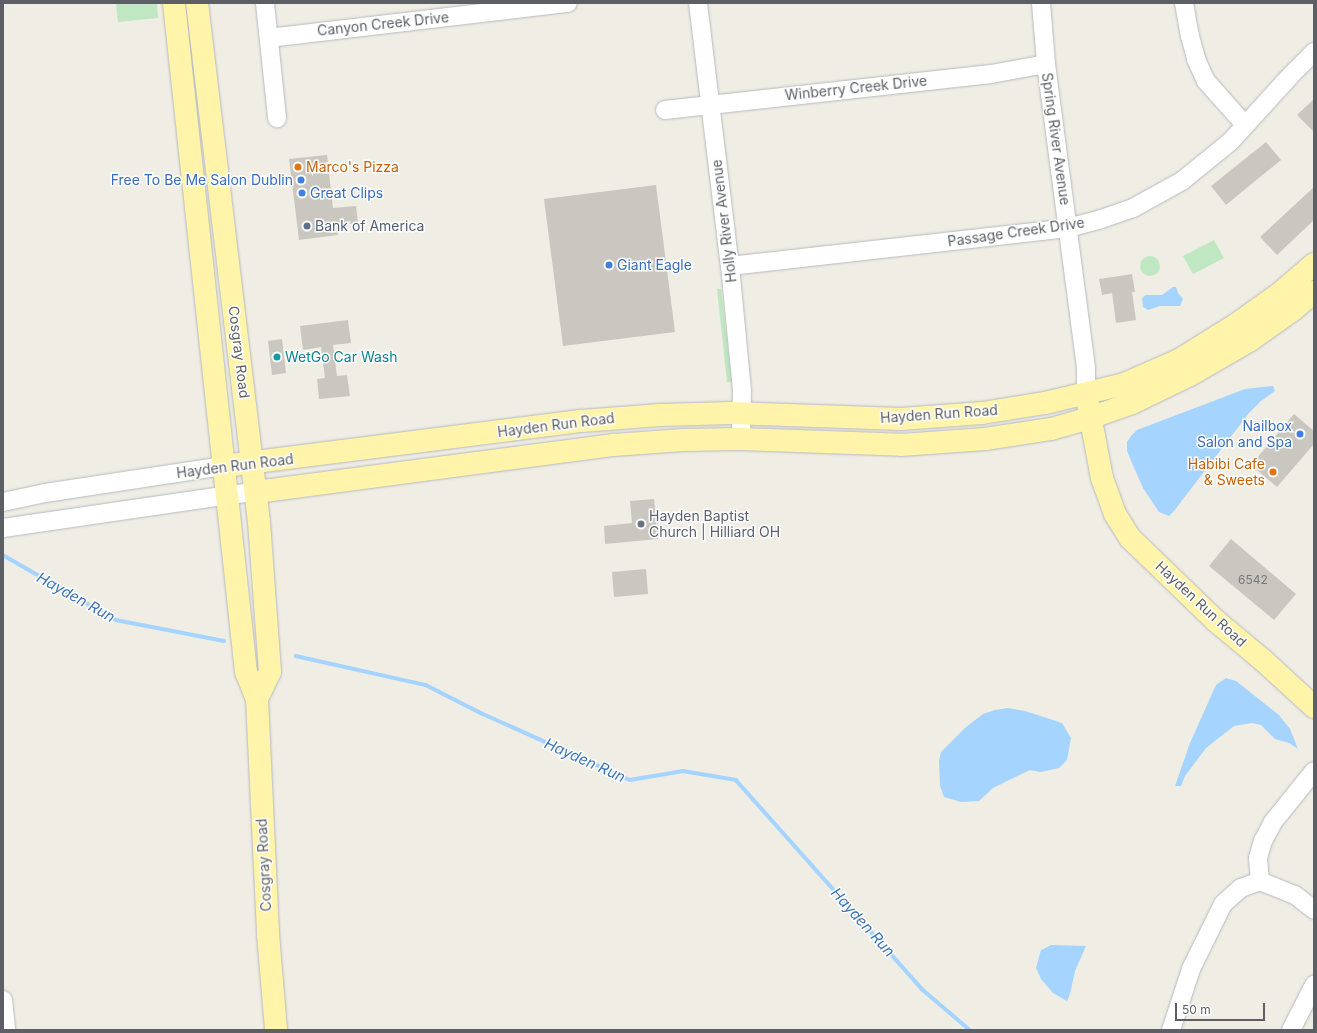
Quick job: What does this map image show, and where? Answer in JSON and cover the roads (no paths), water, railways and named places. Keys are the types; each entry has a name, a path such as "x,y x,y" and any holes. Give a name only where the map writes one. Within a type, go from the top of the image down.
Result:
{"main road":[{"name":"Cosgray Road","path":"174,3 246,672 257,699 268,934 276,1030"},
{"name":"Cosgray Road","path":"197,3 256,492 270,672 257,699"},
{"path":"1086,393 1124,384 1179,360 1237,324 1279,294 1314,264"},
{"path":"1090,418 1132,403 1190,375 1248,341 1293,310 1314,292"},
{"name":"Hayden Run Road","path":"224,466 253,464 582,421 660,415 741,413 901,419 982,413 1045,403 1086,393 1102,478 1115,514 1130,538 1216,621 1264,661 1314,707"},
{"name":"Hayden Run Road","path":"256,492 614,445 683,440 741,439 901,445 985,439 1051,429 1090,418"}],"street":[{"path":"265,3 277,118"},
{"name":"Canyon Creek Drive","path":"269,38 568,3"},
{"name":"Holly River Avenue","path":"698,3 730,266 742,391 741,439"},
{"name":"Spring River Avenue","path":"1041,3 1046,64 1086,369 1086,393"},
{"path":"1184,3 1196,59 1204,77 1222,101 1245,125"},
{"name":"Passage Creek Drive","path":"730,266 1068,228 1133,208 1182,182 1231,141 1245,125 1311,62"},
{"name":"Winberry Creek Drive","path":"665,110 991,74 1046,64"},
{"name":"Hayden Run Road","path":"3,502 45,493 224,466"},
{"name":"Hayden Run Road","path":"3,528 256,492"},
{"path":"1260,882 1258,858 1263,841 1273,822 1314,771"},
{"path":"1171,1030 1191,969 1223,904 1241,888 1260,882 1295,895 1314,910"},
{"path":"1291,1030 1314,985"},
{"path":"3,1000 6,1030"}],"water":[{"path":"1173,287 1176,287 1178,293 1183,299 1180,306 1160,306 1148,310 1143,307 1142,299 1145,295 1162,295"},
{"path":"1273,386 1275,391 1261,401 1249,413 1174,511 1169,516 1159,512 1143,488 1127,451 1127,442 1131,436 1137,430 1245,389"},
{"path":"1226,678 1236,681 1279,715 1290,729 1298,749 1289,743 1275,739 1261,725 1252,723 1234,726 1206,748 1185,776 1181,786 1175,786 1190,743 1216,685"},
{"path":"1008,708 1025,711 1062,723 1071,738 1067,760 1059,768 1041,772 1030,770 993,788 979,801 961,802 944,797 940,786 939,761 941,752 965,728 983,714"},
{"path":"1051,945 1086,946 1075,971 1067,1001 1053,993 1041,979 1036,968 1041,950"}],"waterway":[{"name":"Hayden Run","path":"3,555 116,620 224,641"},
{"name":"Hayden Run","path":"296,656 426,685 481,713 630,780 683,771 736,780 922,989 970,1030"}],"place":[{"name":"Marco's Pizza","path":"298,167"},
{"name":"Free To Be Me Salon Dublin","path":"301,180"},
{"name":"Great Clips","path":"302,193"},
{"name":"Bank of America","path":"307,226"},
{"name":"Giant Eagle","path":"609,265"},
{"name":"WetGo Car Wash","path":"277,357"},
{"name":"Nailbox Salon and Spa","path":"1300,434"},
{"name":"Habibi Cafe & Sweets","path":"1273,472"},
{"name":"Hayden Baptist Church | Hilliard OH","path":"641,524"}]}
